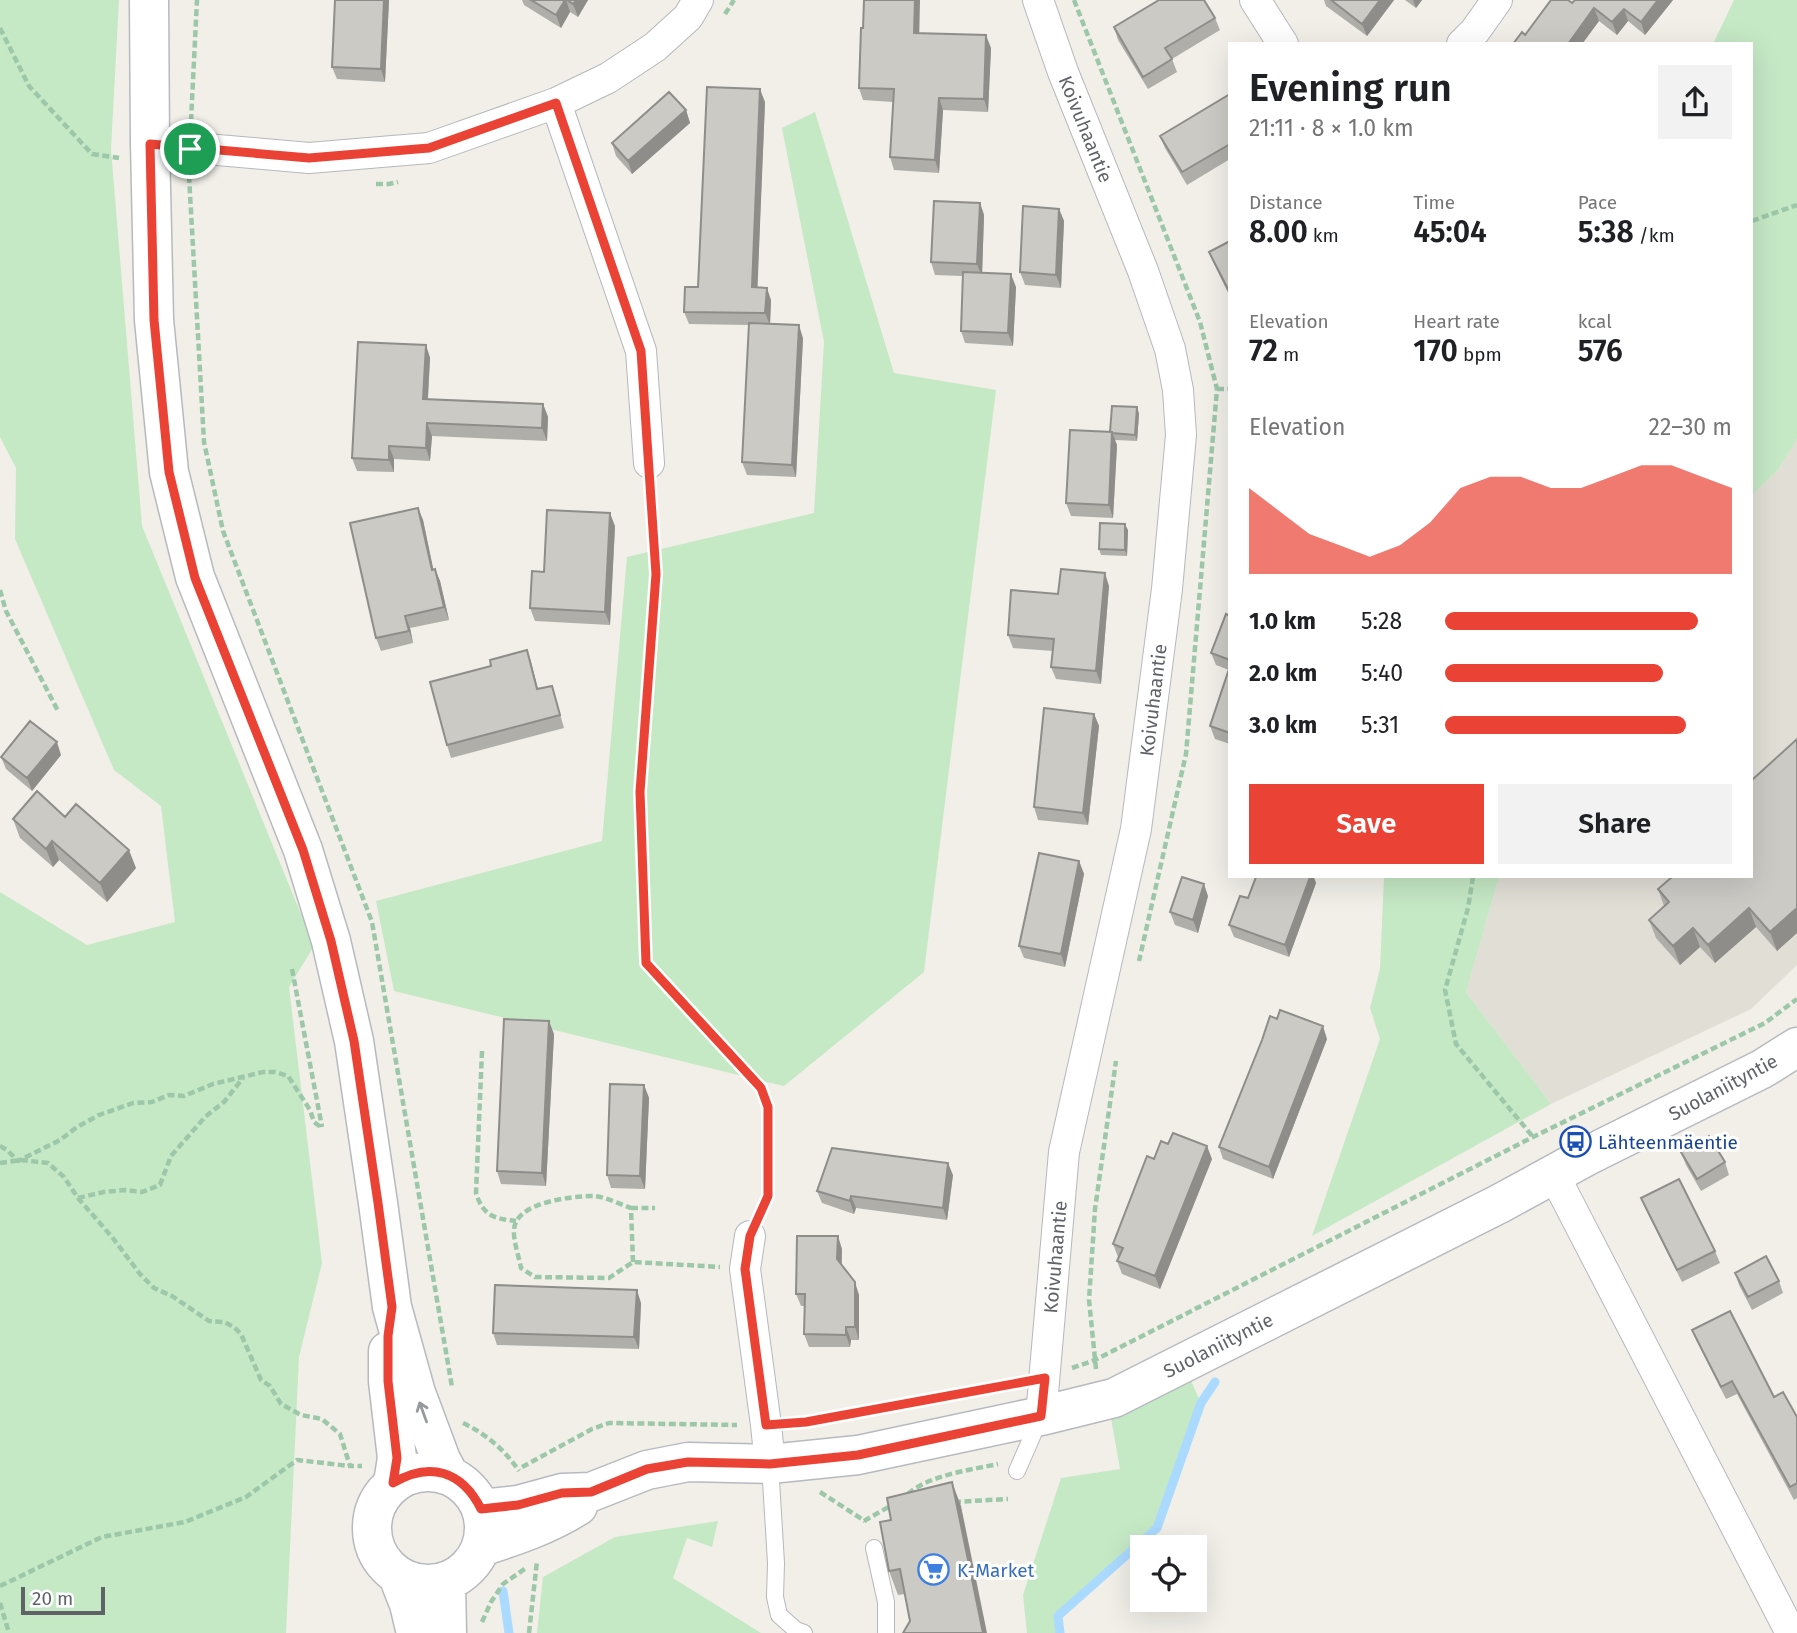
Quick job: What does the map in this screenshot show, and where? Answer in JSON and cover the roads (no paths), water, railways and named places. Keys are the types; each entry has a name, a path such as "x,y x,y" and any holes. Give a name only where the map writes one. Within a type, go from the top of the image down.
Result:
{"street":[{"path":"149,0 154,320 169,472 195,578 303,850 331,941 354,1041 392,1307 416,1393 449,1475"},
{"path":"150,153 190,149 309,158 429,148 556,103 608,78 655,47 688,17 698,0"},
{"name":"Koivuhaantie","path":"1038,0 1063,72 1143,271 1170,349 1178,390 1181,435 1167,589 1136,829 1064,1152 1041,1416"},
{"path":"1255,0 1282,42"},
{"path":"1464,42 1497,0"},
{"path":"556,103 641,351 649,463"},
{"name":"Suolaniityntie","path":"481,1509 518,1505 562,1493 591,1492 647,1469 688,1462 770,1464 858,1455 1114,1398 1762,1069 1797,1047"},
{"path":"1554,1175 1791,1633"},
{"path":"750,1236 745,1269 770,1464"},
{"path":"378,1474 397,1458 388,1381 388,1336 392,1307"},
{"path":"435,1472 449,1475 463,1483 474,1495 484,1522 481,1547 468,1568 446,1582 430,1585 413,1583 386,1566 377,1553 372,1538 375,1508 382,1494 378,1474 406,1476 435,1472"},
{"name":"Suolaniityntie","path":"481,1547 553,1521 578,1507 591,1492"},
{"path":"398,1576 416,1633"},
{"path":"446,1582 463,1631"}],"lane":[{"path":"1017,1471 1041,1416"},
{"path":"770,1464 776,1563 775,1597 779,1615 796,1630 804,1633"},
{"path":"874,1548 886,1602 886,1633"}],"waterway":[{"path":"1060,1633 1058,1616 1157,1528 1201,1403 1215,1382"},
{"path":"503,1591 509,1633"}],"place":[{"name":"Lähteenmäentie","path":"1575,1142"},
{"name":"K-Market","path":"934,1570"}]}
